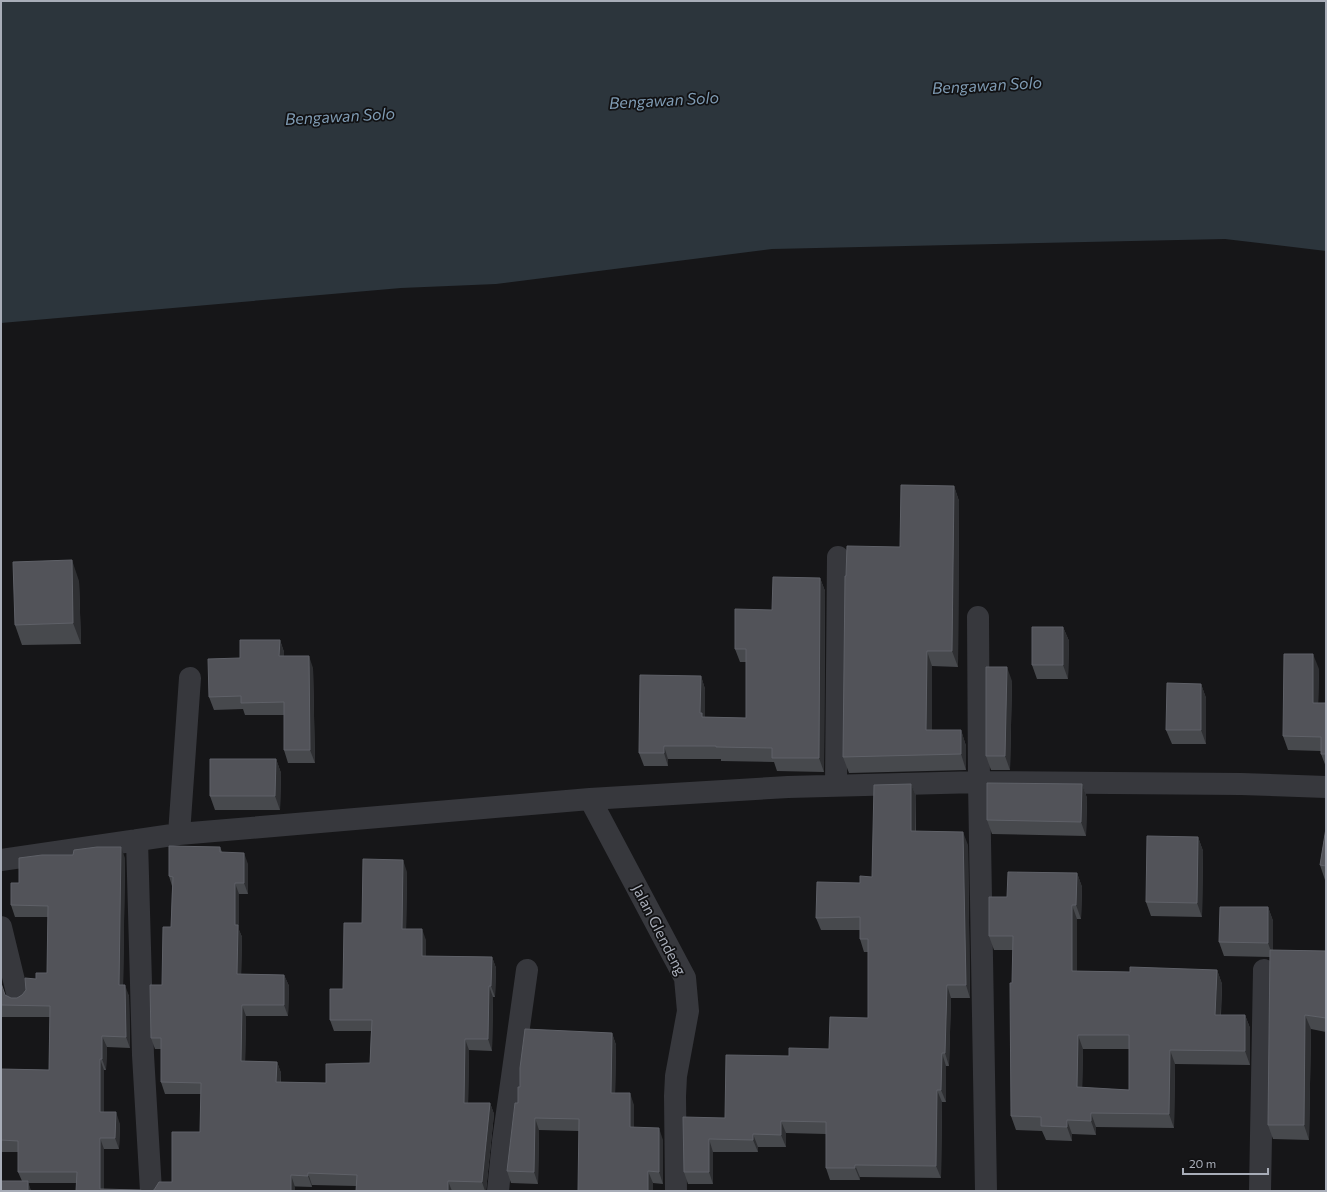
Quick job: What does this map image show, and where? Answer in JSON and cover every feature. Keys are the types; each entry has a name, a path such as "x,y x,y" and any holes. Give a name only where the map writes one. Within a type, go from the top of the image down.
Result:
{"street":[{"path":"836,785 838,557"},
{"path":"978,617 979,782 986,1191"},
{"path":"179,834 190,678"},
{"path":"1,860 179,834 590,799 836,785 979,782 1241,784 1326,787"},
{"name":"Jalan Glendeng","path":"590,799 685,978 688,1011 676,1076 675,1096 676,1191"},
{"path":"137,840 143,1055 151,1191"},
{"path":"1,927 18,997"},
{"path":"498,1191 504,1126 527,970"},
{"path":"1260,1191 1264,970"}],"water":[{"name":"Bengawan Solo","path":"1,1 1326,1 1326,251 1225,239 772,249 496,284 401,288 1,323"}],"building":[{"path":"901,485 954,486 952,651 927,651 926,730 961,730 961,754 843,757 845,576 847,546 900,547"},
{"path":"72,560 73,623 15,625 13,562"},
{"path":"773,577 820,578 819,758 772,758 772,748 716,746 664,746 664,753 639,753 640,675 701,676 700,713 702,713 702,717 746,718 746,649 735,649 735,609 772,610"},
{"path":"1032,627 1063,627 1063,665 1032,665"},
{"path":"240,640 280,640 279,656 309,656 310,750 284,750 284,702 241,703 241,696 209,697 208,659 240,658"},
{"path":"1284,654 1313,654 1313,703 1326,703 1326,754 1321,754 1321,737 1283,736"},
{"path":"986,667 1007,667 1005,756 986,756"},
{"path":"1167,683 1201,684 1201,730 1166,730"},
{"path":"210,759 276,759 275,796 210,796"},
{"path":"987,783 1082,784 1081,822 987,820"},
{"path":"911,784 911,831 963,832 966,985 947,985 945,1053 942,1053 941,1090 937,1090 936,1166 855,1165 855,1168 826,1168 826,1122 781,1121 781,1135 753,1134 753,1140 709,1139 709,1172 684,1172 683,1117 725,1118 726,1055 789,1056 789,1048 829,1049 830,1017 868,1018 868,939 860,939 860,917 816,918 817,882 860,883 860,876 872,877 874,785"},
{"path":"1326,828 1326,866 1320,865"},
{"path":"1147,836 1198,837 1197,903 1146,902"},
{"path":"169,846 220,847 220,852 244,853 244,883 235,883 235,925 238,925 237,974 284,975 284,1005 242,1005 241,1061 277,1062 276,1082 326,1083 326,1064 370,1063 372,1020 330,1020 330,989 343,989 344,923 362,923 363,859 403,860 402,929 422,929 422,956 492,957 491,986 489,986 488,1039 465,1039 464,1103 490,1103 482,1182 448,1181 448,1191 356,1191 357,1175 308,1173 308,1176 291,1175 291,1191 151,1191 154,1190 159,1182 172,1182 172,1132 200,1132 201,1083 161,1082 161,1038 151,1038 150,985 162,985 163,927 171,927 173,877 169,876"},
{"path":"97,847 121,847 119,985 125,985 126,1037 102,1036 102,1059 100,1059 100,1112 116,1112 115,1138 100,1138 100,1189 144,1191 76,1191 77,1172 18,1172 18,1141 1,1140 1,1069 49,1070 50,1006 1,1005 1,983 5,995 11,998 17,998 26,990 25,978 36,979 36,973 47,973 48,906 11,905 11,883 19,883 19,858 42,855 73,855 74,850"},
{"path":"1008,872 1077,873 1076,905 1072,905 1072,971 1130,972 1130,967 1217,970 1215,1015 1245,1015 1245,1051 1170,1050 1169,1114 1091,1113 1091,1121 1067,1120 1067,1127 1041,1126 1041,1117 1011,1116 1010,983 1012,983 1013,936 989,936 989,897 1007,897","holes":["1078,1035 1129,1035 1129,1090 1077,1087"]},
{"path":"1220,907 1268,907 1268,943 1219,942"},
{"path":"1270,950 1326,951 1326,1018 1305,1015 1304,1125 1268,1125"},
{"path":"525,1029 612,1033 611,1093 630,1093 630,1127 659,1128 659,1172 648,1171 648,1191 578,1191 579,1119 535,1118 534,1172 507,1171 515,1103 518,1103 518,1087 520,1087 520,1068"},
{"path":"1,1181 28,1181 28,1191 1,1191"}]}
